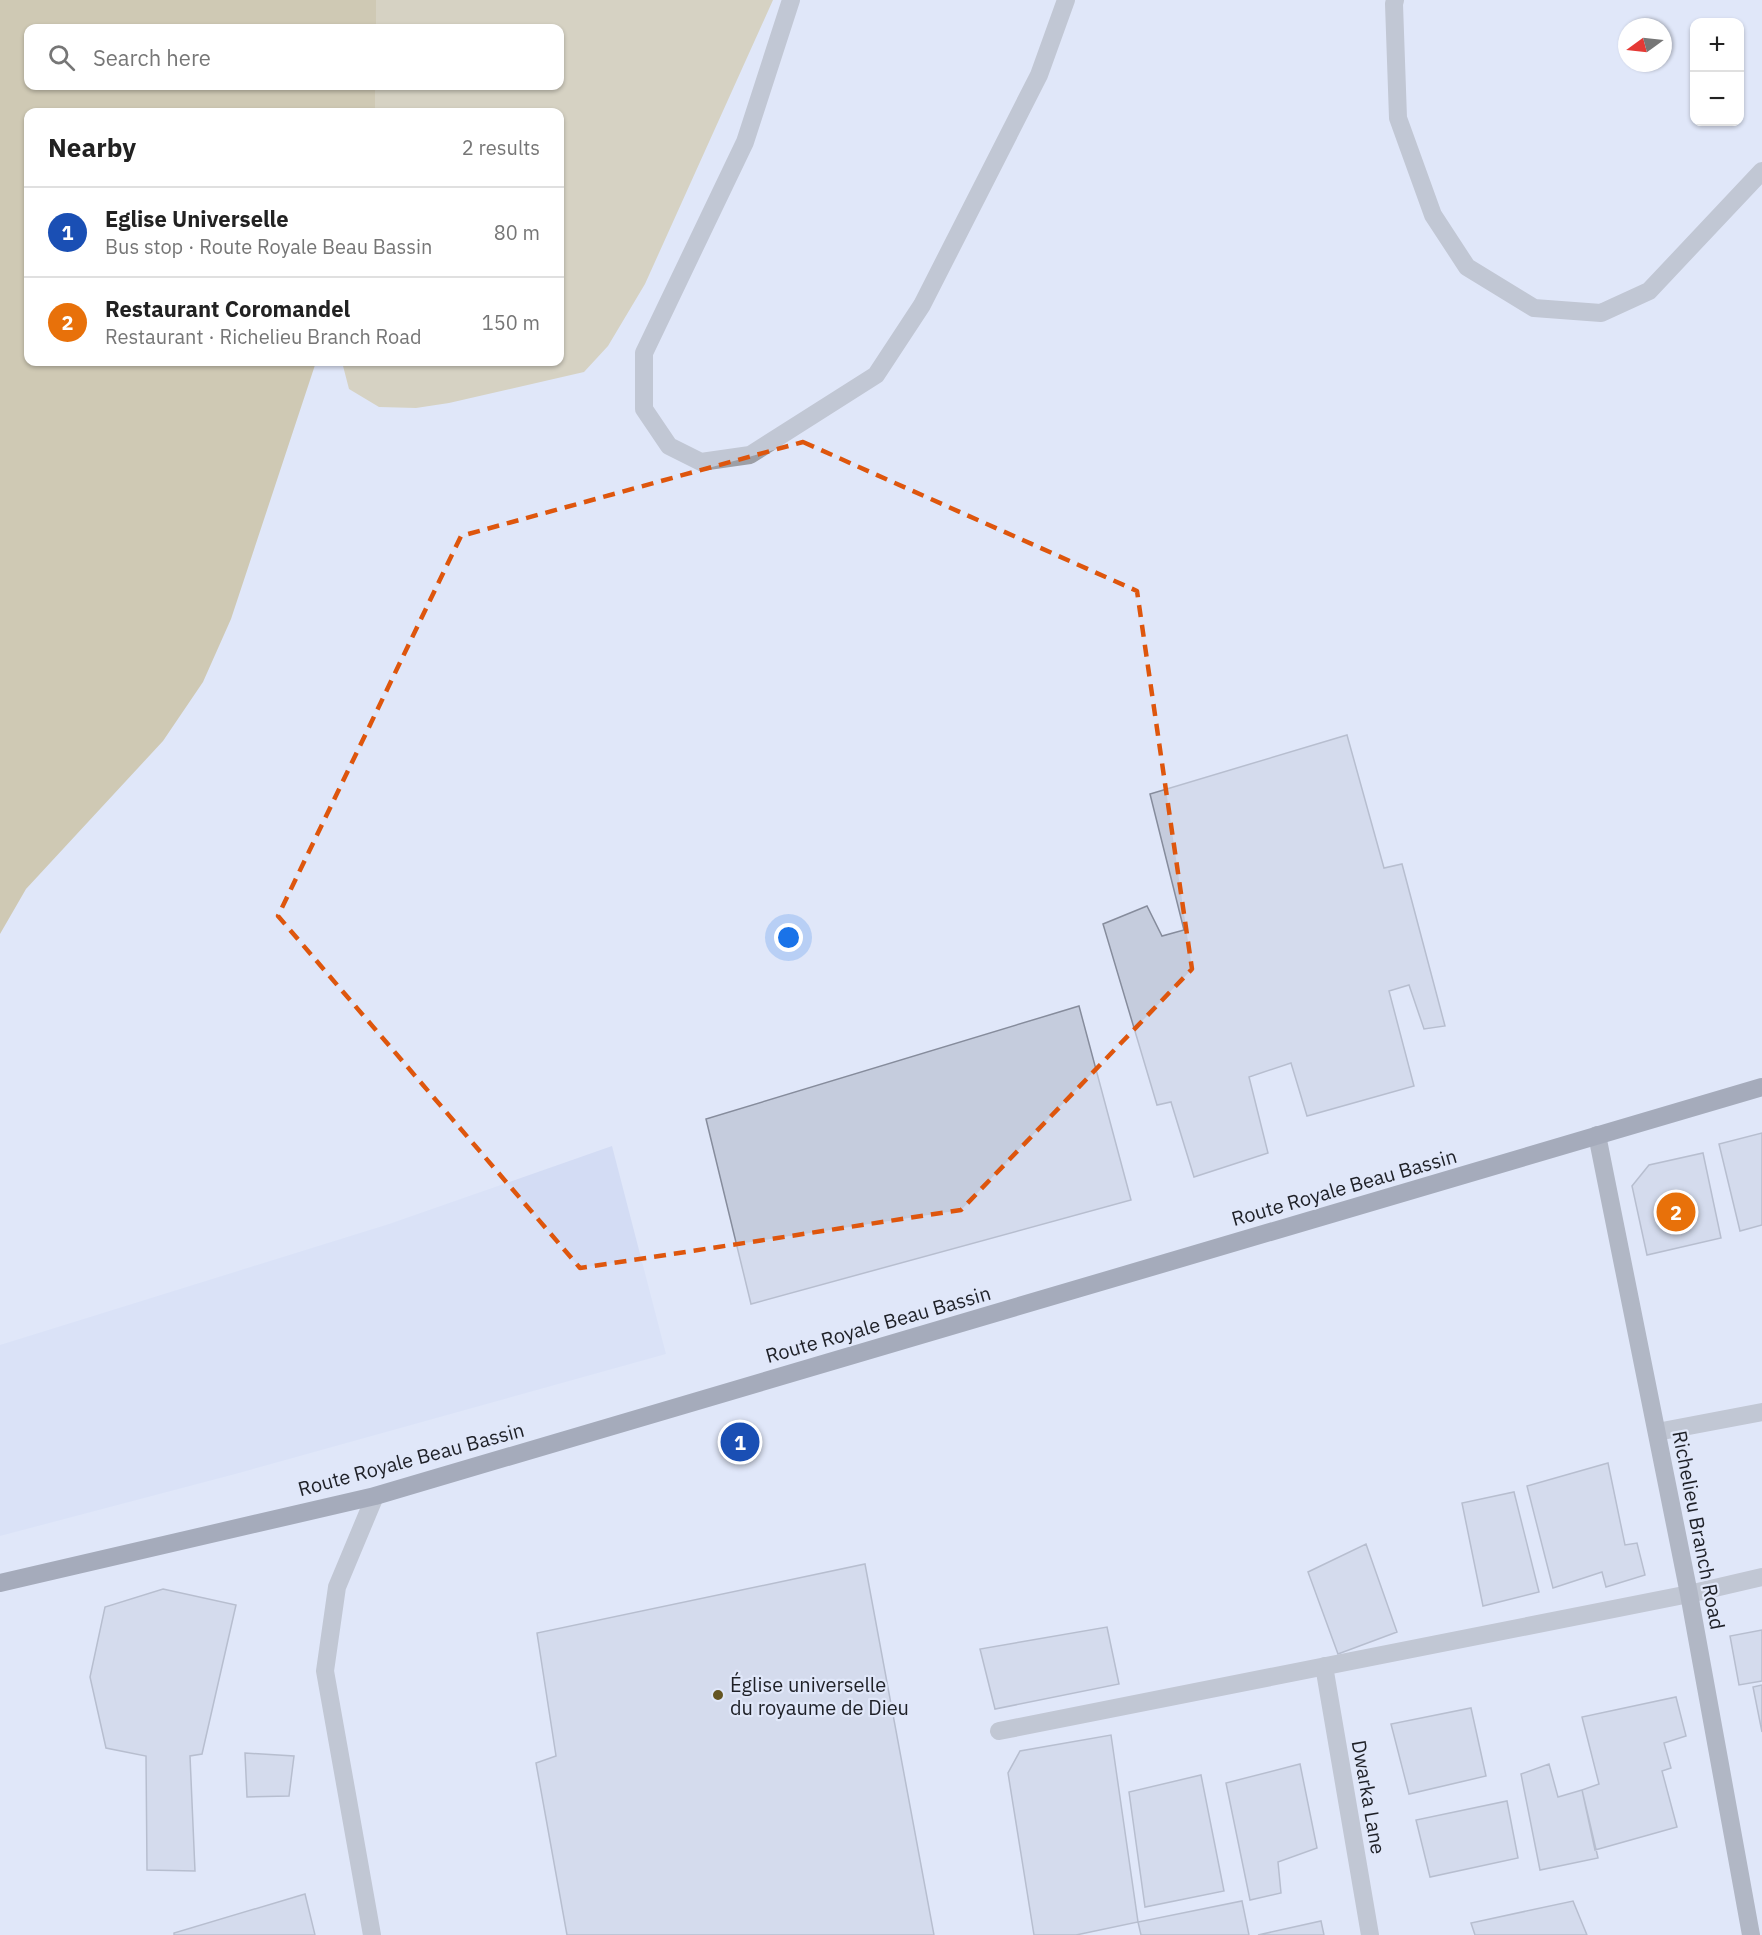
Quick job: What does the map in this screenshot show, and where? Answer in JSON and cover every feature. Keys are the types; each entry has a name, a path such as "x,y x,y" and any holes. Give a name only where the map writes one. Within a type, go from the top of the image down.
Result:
{"main road":[{"name":"Route Royale Beau Bassin","path":"0,1583 375,1496 1762,1086"},
{"name":"Richelieu Branch Road","path":"1598,1135 1689,1594 1751,1935"}],"street":[{"path":"791,0 745,142 644,353 644,409 669,446 701,462 750,455 876,375 922,305 1034,86 1066,0"},
{"path":"1395,0 1398,118 1433,215 1467,267 1534,308 1601,313 1649,291 1762,171"},
{"path":"1657,1432 1762,1412"},
{"path":"372,1935 325,1671 337,1587 375,1496"},
{"path":"999,1731 1762,1578"},
{"name":"Dwarka Lane","path":"1324,1666 1370,1935"}],"highlighted area":[{"path":"803,442 1137,591 1192,969 961,1210 580,1268 278,916 461,536"}],"shaded area":[{"path":"0,0 376,0 376,24 24,24 24,90 375,90 375,108 24,108 24,366 315,366 231,619 203,682 163,741 26,889 0,934"},
{"path":"376,0 773,0 645,284 608,346 584,372 449,403 416,408 379,407 349,389 343,366 564,366 564,108 375,108 375,90 564,90 564,24 376,24"},
{"path":"612,1146 666,1354 239,1473 0,1536 0,1345 389,1224"}],"building":[{"path":"1347,735 1384,868 1402,864 1445,1026 1424,1029 1409,985 1389,991 1414,1086 1307,1116 1291,1063 1249,1077 1268,1153 1194,1177 1171,1102 1157,1105 1103,924 1147,906 1162,936 1184,930 1150,794"},
{"path":"1079,1006 1131,1200 751,1304 706,1119"},
{"path":"1762,1133 1762,1225 1740,1231 1719,1144"},
{"path":"1703,1153 1721,1238 1647,1255 1632,1186 1649,1165"},
{"path":"1608,1463 1625,1545 1637,1543 1645,1575 1606,1587 1602,1572 1553,1588 1527,1486"},
{"path":"1514,1492 1539,1592 1483,1606 1462,1503"},
{"path":"1366,1544 1397,1632 1338,1654 1308,1572"},
{"name":"Église universelle du royaume de Dieu","path":"865,1564 934,1935 567,1935 536,1763 556,1756 537,1633"},
{"path":"163,1589 236,1605 202,1754 190,1756 195,1871 147,1870 146,1756 106,1748 90,1677 105,1607"},
{"path":"1107,1627 1119,1684 995,1709 980,1649"},
{"path":"1762,1630 1762,1681 1739,1685 1730,1636"},
{"path":"1762,1685 1762,1732 1753,1687"},
{"path":"1676,1697 1686,1736 1664,1743 1671,1768 1662,1771 1677,1827 1595,1850 1582,1790 1599,1784 1582,1717"},
{"path":"1471,1708 1486,1776 1409,1794 1391,1724"},
{"path":"1111,1735 1138,1922 1076,1935 1034,1935 1008,1773 1020,1751"},
{"path":"245,1753 294,1756 289,1796 247,1797"},
{"path":"1300,1764 1317,1848 1278,1862 1281,1893 1250,1900 1226,1783"},
{"path":"1549,1764 1558,1797 1582,1790 1598,1858 1540,1870 1521,1774"},
{"path":"1201,1775 1224,1891 1145,1907 1129,1792"},
{"path":"1507,1801 1518,1858 1430,1877 1416,1820"},
{"path":"305,1894 315,1935 174,1935 174,1933"},
{"path":"1242,1901 1249,1935 1141,1935 1138,1922"},
{"path":"1573,1901 1587,1935 1475,1935 1471,1923"},
{"path":"1321,1921 1324,1935 1258,1935"}],"place":[{"name":"Restaurant Coromandel","path":"1676,1212"},
{"name":"Eglise Universelle","path":"740,1442"},
{"name":"Église universelle du royaume de Dieu","path":"718,1695"}]}
